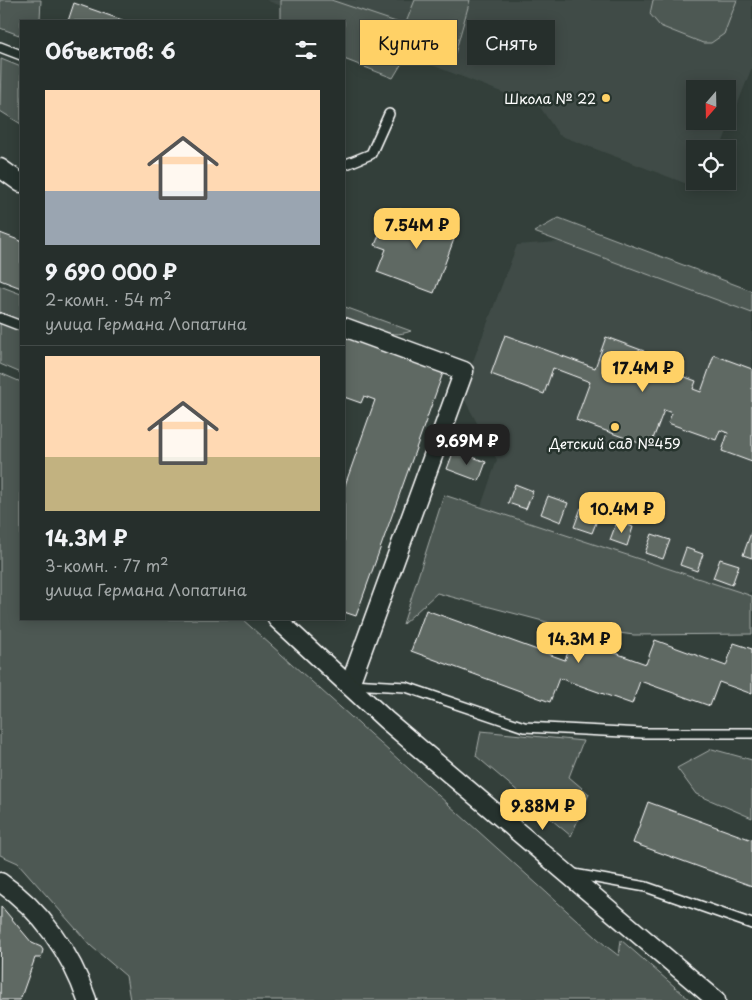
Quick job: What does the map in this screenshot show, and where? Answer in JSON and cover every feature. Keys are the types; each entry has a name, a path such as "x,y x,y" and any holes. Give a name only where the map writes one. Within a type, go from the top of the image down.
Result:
{"street":[{"path":"0,168 20,182"},
{"path":"345,328 464,371 350,684"},
{"path":"278,620 350,684 386,720 716,1000"},
{"path":"0,882 31,907 46,925 67,954 87,1000"}],"lane":[{"path":"0,47 20,55"},
{"path":"345,165 371,154 389,114"},
{"path":"0,318 20,326"},
{"path":"350,684 406,687 524,727 643,733 752,733"},
{"path":"568,874 646,887 752,924"}],"shaded area":[{"path":"0,0 41,0 40,19 20,20 19,35 0,28"},
{"name":"Школа № 22","path":"266,0 752,0 752,67 736,108 736,80 686,80 686,130 727,130 724,140 686,140 686,184 559,135 540,107 432,65 457,65 457,20 360,20 360,37 345,31 345,20 317,20"},
{"path":"281,0 331,0 390,20 360,20 360,65 401,65 393,78 345,59 345,20 281,20"},
{"path":"415,0 470,0 457,46 457,20 407,20"},
{"path":"653,0 737,0 724,34 711,43 703,43 660,26 650,14"},
{"path":"1,59 20,67 20,123 0,111"},
{"path":"559,218 752,291 752,313 534,232"},
{"name":"Детский сад №459","path":"571,241 752,308 752,591 733,602 479,512 497,460 461,393 517,245"},
{"path":"0,286 20,294 20,373 0,364"},
{"path":"345,307 411,331 394,334 369,328 345,318"},
{"path":"0,373 20,382 20,620 243,620 606,946 619,956 621,940 690,1000 130,1000 126,976 91,946 18,863 0,855"},
{"path":"444,495 752,596 752,634 634,635 558,625 437,593 403,624"},
{"path":"481,731 583,741 569,777 589,794 571,836 476,756"},
{"path":"712,749 752,760 752,818 696,794 677,768"}],"building":[{"path":"74,3 122,20 68,20"},
{"path":"400,209 427,219 430,210 443,215 440,224 457,231 434,293 377,272 386,249 375,245 380,233 390,237"},
{"path":"0,233 20,241 20,288 0,280"},
{"path":"505,335 595,368 606,337 644,351 638,369 647,372 650,364 696,381 693,389 701,392 714,355 752,369 752,462 722,451 728,433 720,430 716,440 668,423 672,413 664,410 650,447 576,420 590,382 553,368 544,394 491,374"},
{"path":"345,337 443,373 356,616 345,612 345,485 375,400 364,396 361,403 345,397"},
{"path":"454,450 486,462 479,481 447,469"},
{"path":"515,484 533,491 526,509 508,503"},
{"path":"548,496 568,503 561,522 541,514"},
{"path":"581,508 599,515 592,533 574,527"},
{"path":"617,521 633,527 627,546 610,540"},
{"path":"752,530 752,558 743,555"},
{"path":"652,534 670,540 663,559 645,553"},
{"path":"686,548 703,554 697,571 680,565"},
{"path":"720,559 739,565 732,585 713,578"},
{"path":"426,610 565,660 573,638 646,664 655,640 726,666 734,643 752,649 752,694 719,682 710,706 640,681 632,704 559,678 550,702 411,651"},
{"path":"648,802 752,840 752,886 633,843"},
{"path":"1,906 32,943 43,950 41,958 35,958 20,1000 0,1000"}],"place":[{"name":"Школа № 22","path":"606,98"},
{"name":"Детский сад №459","path":"615,427"}]}
